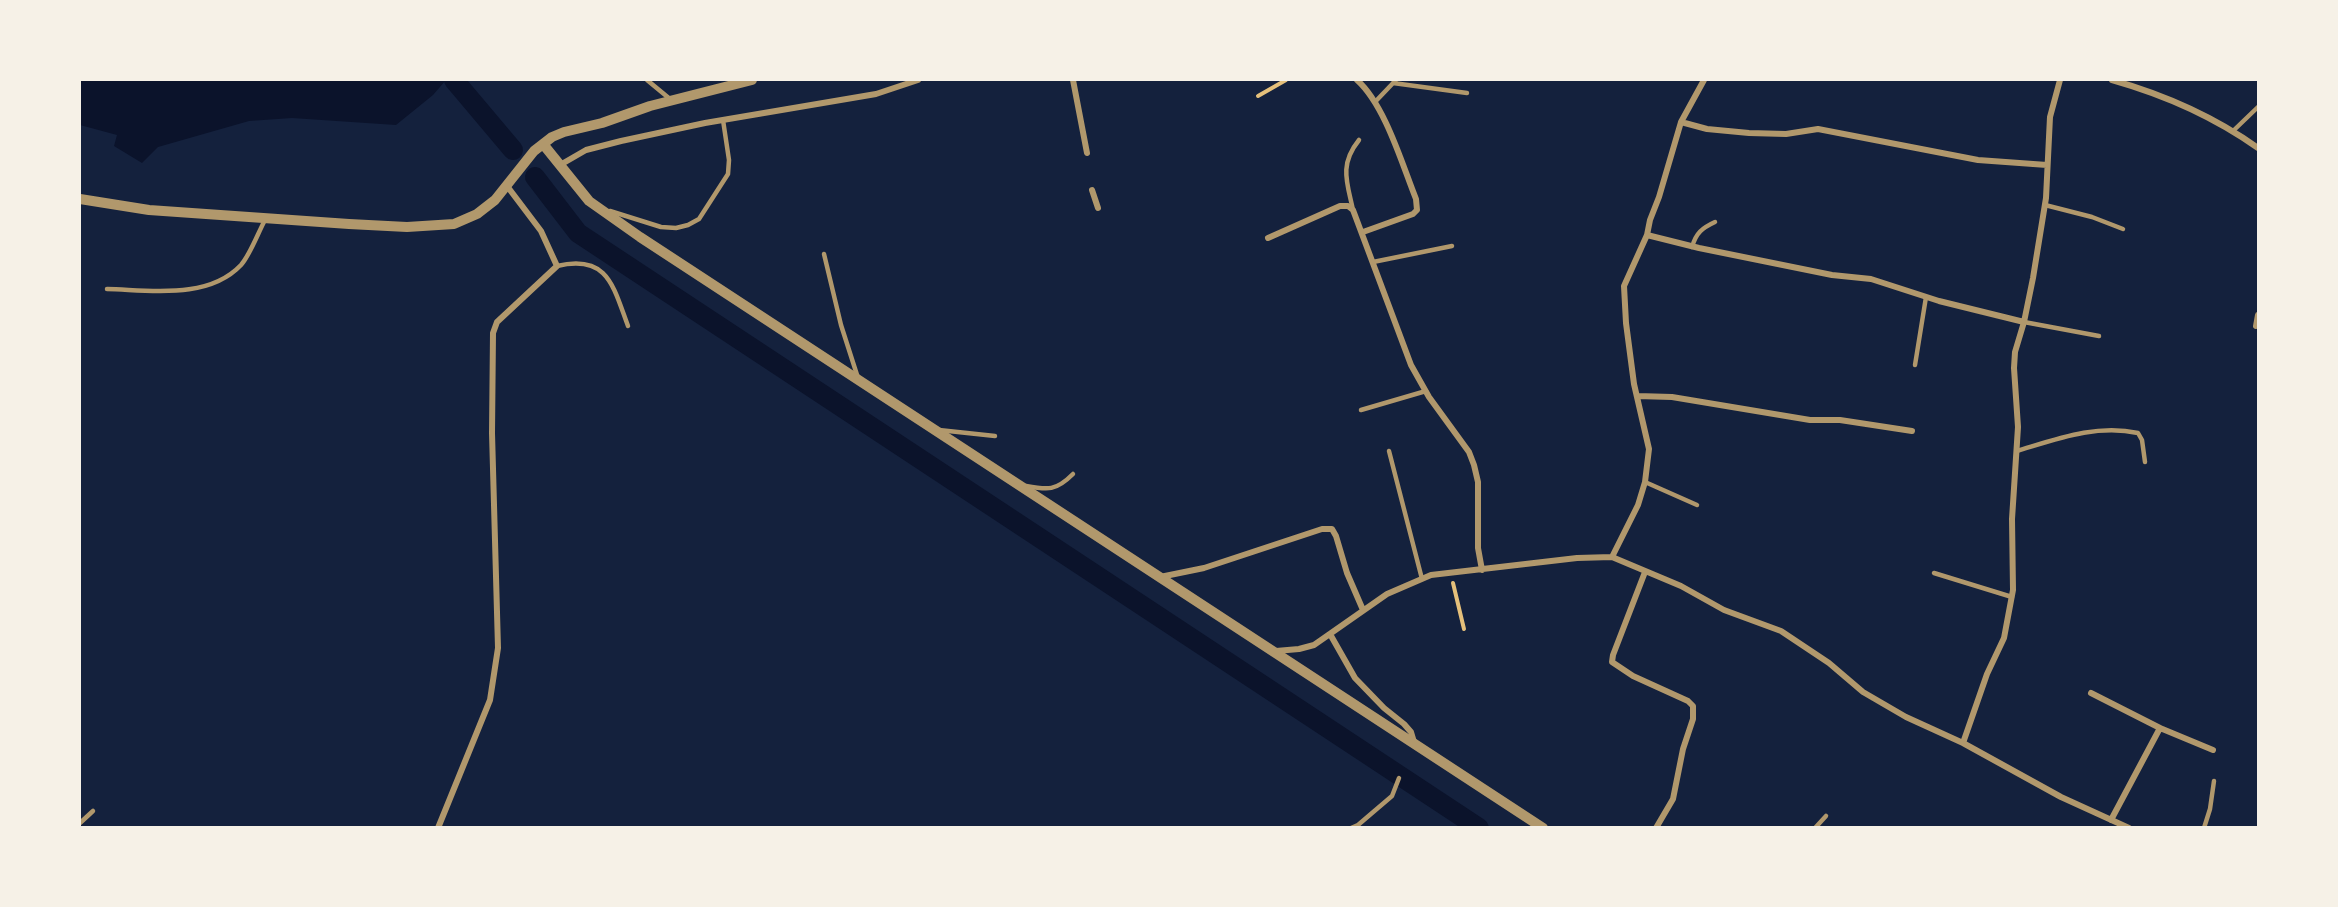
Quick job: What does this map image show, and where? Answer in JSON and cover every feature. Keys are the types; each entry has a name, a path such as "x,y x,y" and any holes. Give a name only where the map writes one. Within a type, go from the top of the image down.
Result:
{"street":[{"path":"80,199 149,210 266,218 407,227 454,224 477,214 507,186 534,151 564,132 752,80"},
{"path":"560,165 586,150 621,141 723,120 876,94 918,80"},
{"path":"1073,80 1087,153"},
{"path":"1358,80 1366,87 1375,102 1416,199 1417,210 1413,214 1363,232"},
{"path":"1612,557 1630,524 1646,482 1649,449 1637,396 1626,323 1624,286 1647,235 1681,122 1704,80"},
{"path":"1963,742 1980,693 2004,638 2012,597 2012,519 2018,427 2013,368 2024,322 2045,206 2050,117 2060,80"},
{"path":"2112,80 2124,81 2162,95 2211,117 2259,148"},
{"path":"1681,122 1707,129 1749,133 1786,134 1818,129 1978,160 2047,165"},
{"path":"543,144 589,201 598,208 1543,828"},
{"path":"438,828 490,700 498,648 492,433 493,333 497,322 556,266 541,231 507,186"},
{"path":"1092,190 1098,208"},
{"path":"1268,238 1340,206 1348,206 1353,210 1411,365 1426,391 1469,452 1474,465 1478,482 1478,548 1482,570"},
{"path":"1647,235 1692,247 1832,275 1871,279 1926,297 2024,322"},
{"path":"2256,326 2259,315"},
{"path":"1637,396 1672,397 1809,420 1840,420 1912,431"},
{"path":"1160,577 1204,568 1322,529 1332,529 1363,610"},
{"path":"1273,651 1314,645 1387,594 1422,579 1451,573 1577,558 1612,557 1681,586 1724,610 1781,631 1829,663 1863,692 1906,717 1963,742 2061,797 2129,828"},
{"path":"1645,572 1612,655 1612,662 1633,676 1688,701 1693,706 1693,719 1683,749 1672,799 1656,828"},
{"path":"1330,634 1355,678 1384,708 1404,724 1411,732 1414,742"},
{"path":"2091,693 2160,728 2213,750"},
{"path":"2111,820 2160,728"}],"lane":[{"path":"647,80 672,101"},
{"path":"1375,102 1394,81 1467,93"},
{"path":"2233,131 2259,107"},
{"path":"598,208 661,227 688,225 699,219 728,174 729,160 723,120"},
{"path":"1353,210 1346,175 1349,152 1359,140"},
{"path":"2045,206 2092,217 2123,229"},
{"path":"107,289 182,290 211,286 241,265 266,218"},
{"path":"1692,247 1695,236 1703,228 1715,222"},
{"path":"1374,262 1452,246"},
{"path":"824,254 841,325 859,380"},
{"path":"556,266 582,262 596,266 607,275 628,326"},
{"path":"1916,365 1926,297"},
{"path":"2024,322 2099,336"},
{"path":"1362,410 1426,391"},
{"path":"937,430 995,436"},
{"path":"2017,451 2075,434 2104,430 2130,431 2138,433 2142,440 2145,462"},
{"path":"1389,451 1422,579"},
{"path":"1021,485 1047,490 1062,485 1073,474"},
{"path":"1646,482 1697,505"},
{"path":"1934,573 2012,597"},
{"path":"1411,754 1414,742"},
{"path":"1351,828 1358,825 1392,796 1400,778"},
{"path":"2204,828 2210,809 2214,781"},
{"path":"80,823 93,811"},
{"path":"1815,828 1826,816"}],"path":[{"path":"1258,96 1286,80"},
{"path":"1451,573 1464,629"}],"water":[{"path":"80,80 446,80 433,95 396,125 292,118 249,121 158,147 142,163 114,146 117,135 80,125"}],"waterway":[{"path":"454,80 513,150"},
{"path":"535,177 578,233 1479,828"}]}
